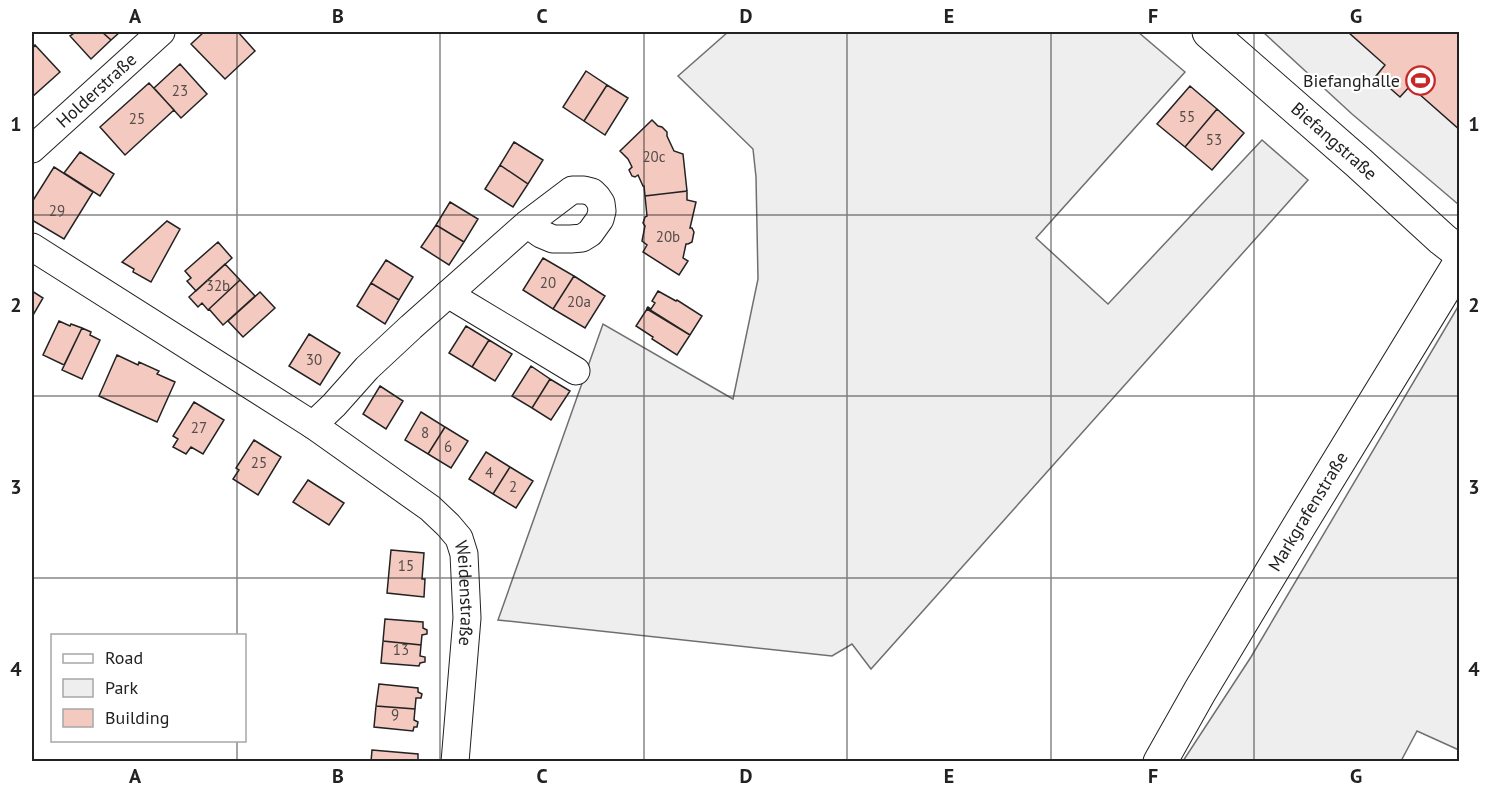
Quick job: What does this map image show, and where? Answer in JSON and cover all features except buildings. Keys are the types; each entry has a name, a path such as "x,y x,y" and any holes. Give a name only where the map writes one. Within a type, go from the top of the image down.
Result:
{"main road":[{"name":"Biefangstraße","path":"1209,32 1460,253"},
{"name":"Markgrafenstraße","path":"1160,762 1295,533 1460,263"}],"street":[{"name":"Holderstraße","path":"32,149 161,32"},
{"path":"314,425 367,368 527,224"},
{"name":"Weidenstraße","path":"32,247 314,425 430,508 459,538 465,564 467,618 454,762"},
{"path":"448,294 576,371"}],"green space":[{"path":"728,32 1138,32 1185,72 1036,238 1108,304 1262,140 1308,180 871,669 852,644 832,656 498,620 603,324 733,399 758,279 756,177 753,149 678,76"},
{"path":"1263,32 1459,32 1459,205 1352,114"},
{"path":"1459,305 1459,750 1417,731 1401,761 1183,761 1251,657"}],"place":[{"name":"Biefanghalle","path":"1421,81"}]}
